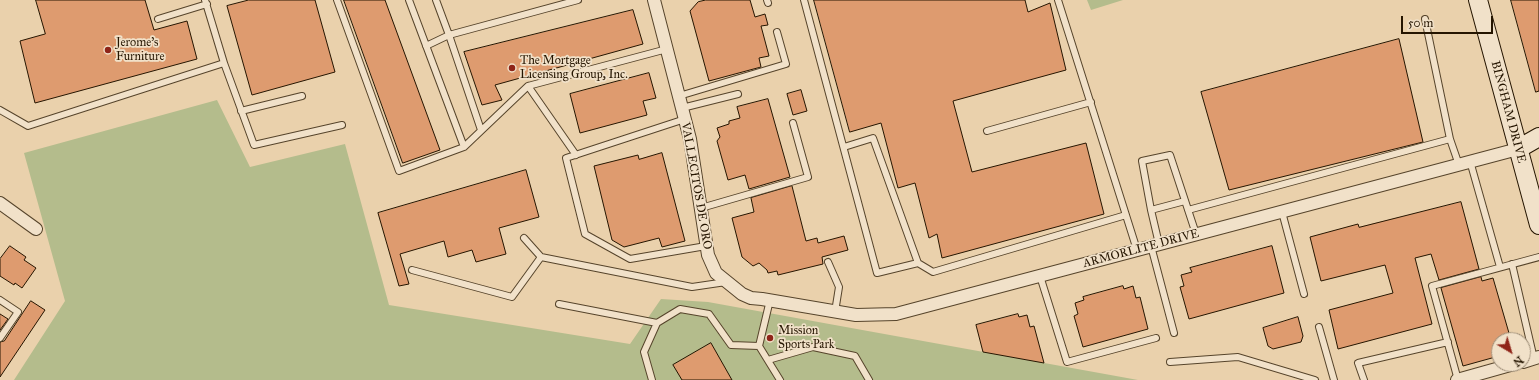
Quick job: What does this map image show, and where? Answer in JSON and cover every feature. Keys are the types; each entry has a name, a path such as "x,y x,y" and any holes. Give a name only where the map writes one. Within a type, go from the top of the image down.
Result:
{"street":[{"name":"VALLECITOS DE ORO","path":"654,0 690,140 708,255 716,273 742,294 751,298 766,299"},
{"name":"BINGHAM DRIVE","path":"1478,0 1539,225"},
{"name":"ARMORLITE DRIVE","path":"1518,149 1539,137"},
{"name":"ARMORLITE DRIVE","path":"766,299 856,315 896,314 1464,163 1518,149 1539,147"},
{"path":"0,203 36,229"},
{"path":"1458,380 1473,378 1491,372"}],"lane":[{"path":"337,0 399,171 464,147 528,86 667,49"},
{"path":"409,0 464,147"},
{"path":"436,0 481,130"},
{"path":"426,46 449,35 578,0"},
{"path":"804,0 877,273 918,263"},
{"path":"1058,0 1137,250"},
{"path":"158,19 206,2 224,63 254,145 342,125"},
{"path":"1425,19 1450,139 1464,163 1500,267"},
{"path":"706,246 630,259 585,234 566,158 786,64 777,32"},
{"path":"0,110 28,126 224,63"},
{"path":"528,86 576,155"},
{"path":"682,108 738,94"},
{"path":"241,111 302,96"},
{"path":"987,131 1091,102"},
{"path":"701,208 808,177 793,123"},
{"path":"844,147 873,138 918,263 933,272 1126,215"},
{"path":"1188,210 1450,139"},
{"path":"1174,333 1155,245 1151,210 1142,162 1170,155 1196,234"},
{"path":"1151,210 1185,201"},
{"path":"1282,212 1304,294"},
{"path":"524,238 541,257 692,287 728,282"},
{"path":"412,270 512,297 541,257"},
{"path":"1458,380 1432,286 1539,257"},
{"path":"828,262 839,287 835,312"},
{"path":"1512,264 1532,359"},
{"path":"1040,276 1067,362 1156,338"},
{"path":"766,299 759,346 780,380"},
{"path":"0,300 18,312 0,338"},
{"path":"559,304 657,323"},
{"path":"652,380 644,352 657,323 680,309 709,314 731,345 759,346"},
{"path":"1320,327 1334,380"},
{"path":"1364,380 1358,363 1448,342"},
{"path":"768,360 814,348 855,356 869,380"},
{"path":"1170,362 1238,357 1315,380"}],"green space":[{"path":"1087,0 1123,0 1091,10"},
{"path":"217,100 250,167 345,144 389,305 630,344 661,299 708,302 1138,380 14,380 65,301 24,153"}],"building":[{"name":"Jerome's Furniture","path":"36,0 145,0 154,30 187,21 197,59 35,103 20,41 45,34"},
{"path":"249,0 315,0 335,72 252,95 227,6"},
{"path":"344,0 385,0 440,150 403,163"},
{"path":"706,0 750,0 755,17 765,14 768,25 761,26 769,56 759,58 761,67 709,81 690,11 698,2"},
{"path":"814,0 1025,0 1028,12 1050,3 1066,70 953,101 972,172 1086,143 1104,214 942,258 937,234 929,238 915,183 898,188 881,123 850,132"},
{"path":"1511,0 1539,0 1539,91 1536,92"},
{"name":"The Mortgage Licensing Group, Inc.","path":"633,10 643,44 495,85 502,100 482,105 464,52"},
{"path":"1399,39 1423,142 1229,190 1201,92"},
{"path":"649,73 656,98 643,101 647,115 580,133 570,94"},
{"path":"801,90 807,111 793,115 787,94"},
{"path":"768,99 790,177 749,189 745,175 728,180 717,141 720,137 717,128 729,124 729,121 740,118 737,107"},
{"path":"662,153 685,241 662,247 659,238 624,247 612,240 594,166 638,155 639,159"},
{"path":"526,170 539,217 499,228 506,254 476,262 472,250 448,257 444,241 400,254 409,284 399,286 378,213"},
{"path":"792,186 806,241 817,238 818,243 844,236 848,250 822,257 823,264 778,275 777,271 768,273 767,270 759,263 753,266 742,257 732,218 754,212 751,198"},
{"path":"1461,202 1479,269 1439,280 1431,254 1415,258 1432,324 1338,349 1329,310 1393,293 1385,265 1321,281 1310,237 1358,224 1359,227"},
{"path":"10,246 26,257 24,260 36,268 22,288 0,276 0,259"},
{"path":"1272,246 1284,293 1189,319 1180,287 1184,286 1181,275 1192,272 1190,268"},
{"path":"1481,277 1482,281 1493,278 1509,332 1491,332 1491,358 1463,366 1441,288"},
{"path":"1123,286 1124,289 1133,286 1136,298 1140,297 1148,329 1083,347 1074,316 1078,314 1075,303 1084,300 1083,297"},
{"path":"31,301 45,310 0,377 0,342 4,341"},
{"path":"0,314 8,319 0,330"},
{"path":"1018,314 1019,317 1027,315 1030,327 1034,326 1044,363 983,352 976,325"},
{"path":"1298,317 1303,336 1301,342 1273,349 1268,346 1263,328"},
{"path":"711,343 732,380 682,380 673,365"}],"place":[{"name":"Jerome's Furniture","path":"108,50"},
{"name":"The Mortgage Licensing Group, Inc.","path":"512,68"},
{"name":"Mission Sports Park","path":"770,338"}]}
